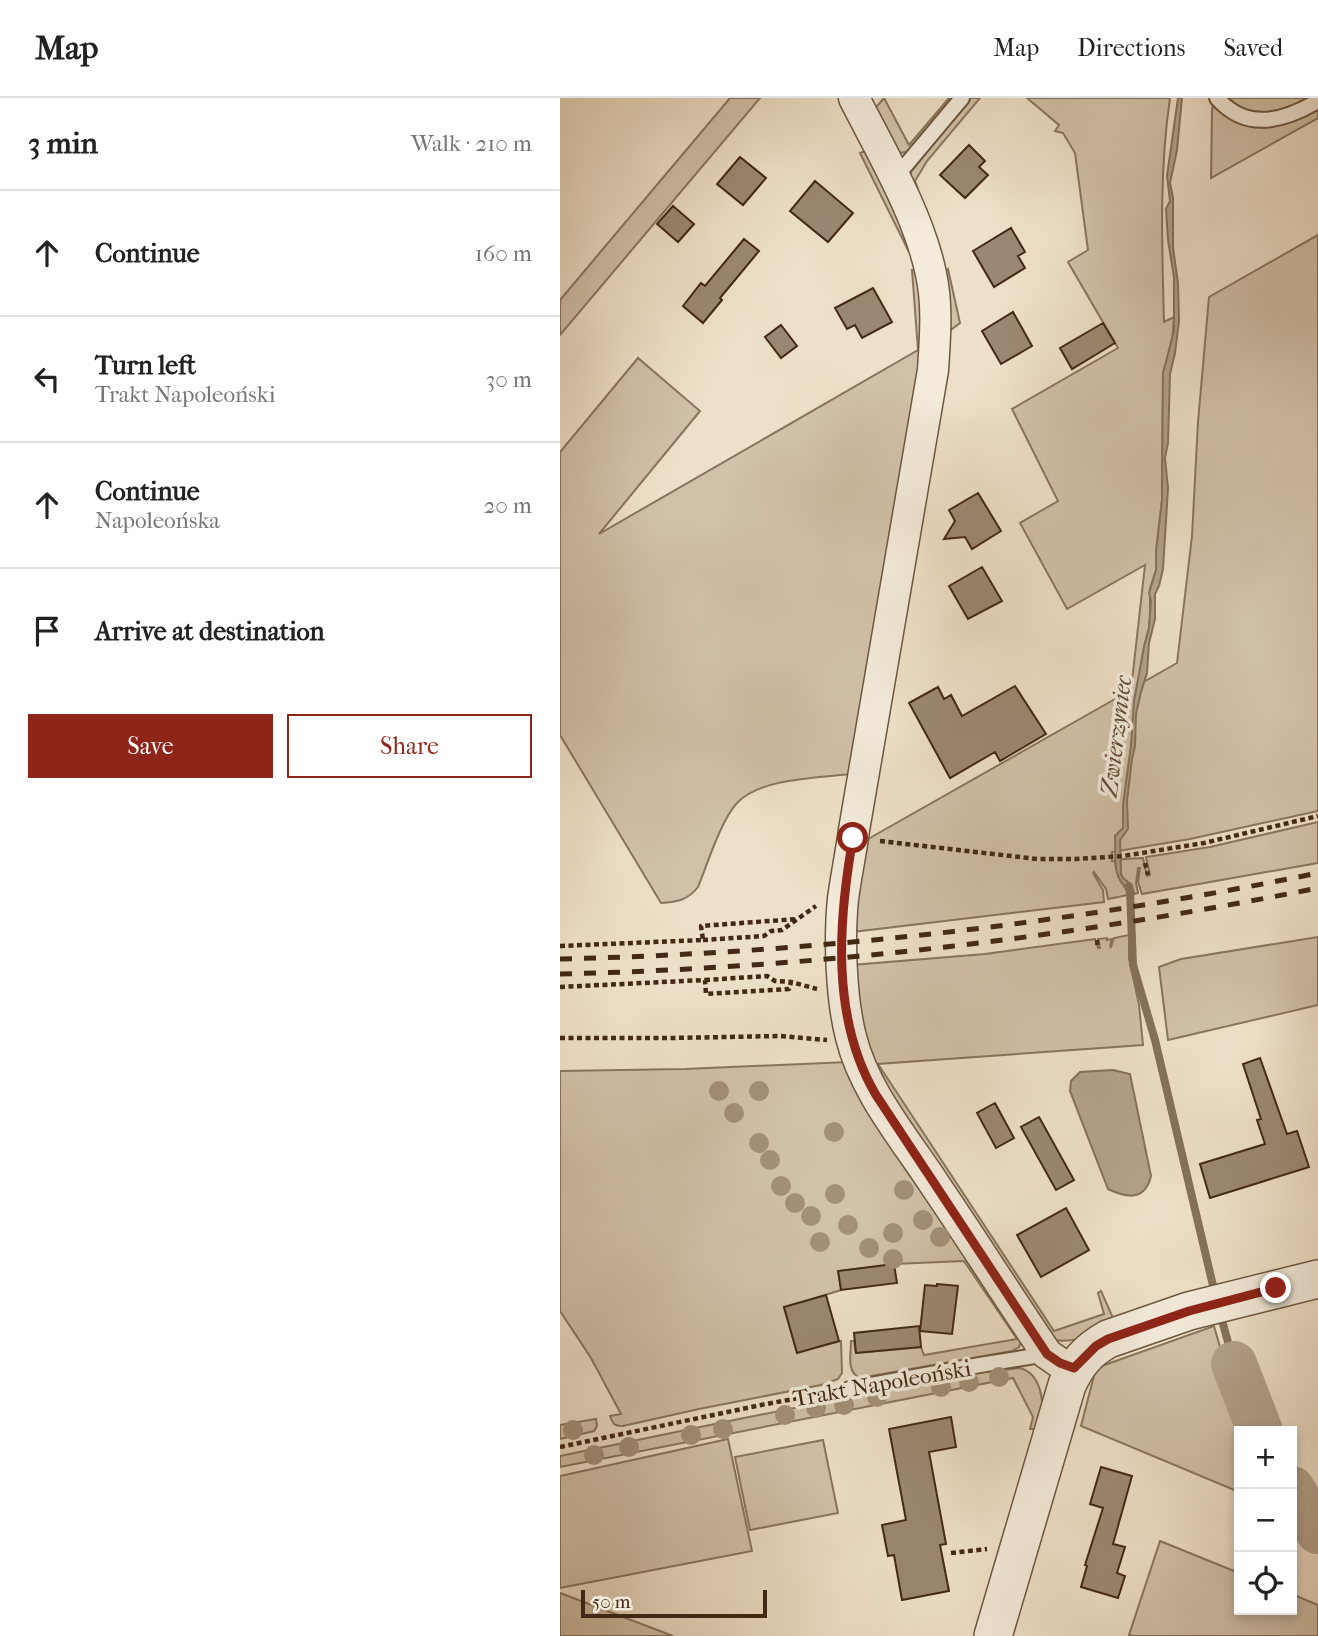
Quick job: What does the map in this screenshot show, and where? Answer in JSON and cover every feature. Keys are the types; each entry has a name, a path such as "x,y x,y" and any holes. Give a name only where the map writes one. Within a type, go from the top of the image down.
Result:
{"street":[{"path":"853,98 895,178 917,229 928,262 935,300 936,327 931,381 843,900 844,997 852,1043 863,1073 1060,1361 1065,1392 993,1636"},
{"path":"1060,1361 1108,1339 1192,1310 1318,1279"}],"lane":[{"path":"895,178 962,98"},
{"path":"1217,98 1226,108 1240,116 1255,119 1277,119 1298,113 1318,101"},
{"name":"Trakt Napoleoński","path":"849,1389 979,1365 1060,1361"}],"path":[{"path":"853,838 1058,860 1123,856 1204,843 1318,816"},
{"path":"1145,863 1148,875"},
{"path":"560,946 764,936 771,930 782,930 820,903 843,900"},
{"path":"702,940 702,926 797,919"},
{"path":"1097,940 1098,948"},
{"path":"560,987 767,976 775,981 792,982 844,997"},
{"path":"705,980 706,994 789,989 792,982"},
{"path":"560,1038 780,1036 852,1043"},
{"name":"Trakt Napoleoński","path":"560,1447 849,1389"},
{"path":"951,1553 989,1549"}],"shaded area":[{"path":"730,98 760,98 560,335 560,300"},
{"path":"884,98 909,145 949,98 954,98 912,148 899,153 871,113"},
{"path":"970,98 980,98 927,161 915,181 918,189 910,193 908,181 911,172"},
{"path":"1027,98 1170,98 1163,182 1164,322 1174,317 1172,343 1163,373 1162,500 1156,570 1150,589 1149,628 1138,685 1177,663 1192,536 1198,422 1209,297 1318,235 1318,811 1190,839 1112,852 1112,861 1115,861 1119,878 1128,895 1108,899 1106,889 1094,872 1103,890 1104,902 852,932 861,843 1131,690 1145,565 1067,609 1020,523 1058,501 1012,409 1118,348 1068,262 1088,250 1075,153 1063,133 1055,131 1059,125"},
{"path":"1178,98 1182,98 1177,150 1170,183 1179,321 1170,374 1163,569 1155,594 1155,619 1149,643 1147,673 1136,714 1135,746 1127,801 1128,829 1120,840 1121,874 1132,885 1134,894 1128,895 1116,870 1115,836 1123,828 1134,701 1149,628 1149,593 1156,570 1162,500 1163,373 1174,331 1174,277 1166,209 1170,201 1167,176"},
{"path":"1214,98 1318,98 1318,118 1211,178"},
{"path":"868,150 913,245 908,250 860,153"},
{"path":"921,268 926,346 851,774 774,784 747,795 737,803 725,821 698,887 682,900 661,903 560,735 560,452 638,358 700,411 599,534 918,350 912,270"},
{"path":"948,269 960,323 948,332 940,275"},
{"path":"1318,822 1318,863 1142,894 1138,882 1140,868 1136,883 1138,893 1134,894 1121,875 1120,861 1123,859 1143,858 1147,876 1150,875 1146,857 1210,847"},
{"path":"1129,935 1129,958 1139,1005 1143,1045 878,1064 1054,1331 1104,1314 1098,1293 1101,1291 1113,1318 1110,1328 1081,1338 1058,1341 1050,1339 870,1064 852,965 985,954 1095,939 1100,948 1098,939 1107,938 1112,939 1111,947 1114,938"},
{"path":"1318,937 1318,1005 1168,1040 1159,967 1181,959"},
{"path":"848,1062 1022,1339 1019,1347 1012,1351 860,1378 851,1367 851,1341 854,1341 856,1353 921,1347 924,1355 1017,1339 964,1261 894,1264 839,1271 841,1290 784,1308 797,1352 841,1341 842,1373 838,1379 821,1385 623,1426 614,1424 610,1416 621,1414 591,1358 560,1311 560,1071"},
{"path":"1113,1070 1130,1074 1151,1176 1144,1190 1134,1195 1108,1189 1070,1091 1071,1081 1080,1072"},
{"path":"1214,1326 1237,1406 1247,1426 1234,1426 1234,1490 1081,1426 1096,1368"},
{"path":"1020,1368 1033,1376 1040,1390 1042,1422 1034,1429 1030,1429 1033,1417 1013,1378 560,1467 560,1456 966,1374"},
{"path":"596,1419 597,1426 594,1431 560,1439 560,1425"},
{"path":"728,1439 752,1551 560,1588 560,1476"},
{"path":"823,1440 838,1513 750,1530 735,1457"},
{"path":"1160,1541 1234,1571 1234,1615 1297,1615 1297,1596 1318,1605 1318,1636 1129,1635"},
{"path":"560,1593 673,1636 560,1636"}],"building":[{"path":"969,145 985,161 979,167 988,175 965,198 940,175"},
{"path":"740,157 766,178 743,205 717,184"},
{"path":"815,181 853,213 828,242 790,211"},
{"path":"673,206 694,224 678,242 657,224"},
{"path":"1011,228 1025,252 1018,256 1025,268 994,287 973,251"},
{"path":"744,239 759,251 703,323 683,306 701,283 705,286"},
{"path":"873,288 892,322 862,338 855,325 847,329 835,308"},
{"path":"1013,312 1032,346 1001,364 982,331"},
{"path":"1103,323 1115,343 1072,369 1060,348"},
{"path":"781,325 797,346 781,358 765,337"},
{"path":"978,493 1001,531 972,549 965,537 944,539 955,521 949,510"},
{"path":"982,567 1002,601 968,619 949,586"},
{"path":"1015,686 1046,734 1000,761 995,752 950,778 909,703 938,687 944,699 951,695 962,716"},
{"path":"1260,1058 1287,1134 1297,1131 1309,1167 1210,1198 1200,1164 1265,1144 1257,1120 1261,1119 1243,1064"},
{"path":"995,1103 1014,1138 996,1148 977,1113"},
{"path":"1039,1117 1074,1180 1056,1190 1021,1127"},
{"path":"1066,1208 1089,1250 1041,1277 1017,1235"},
{"path":"894,1264 897,1283 841,1290 838,1271"},
{"path":"925,1285 958,1286 952,1334 920,1331"},
{"path":"826,1295 839,1341 797,1353 784,1307"},
{"path":"919,1326 921,1347 856,1353 854,1333"},
{"path":"951,1417 956,1447 929,1452 946,1544 940,1545 949,1591 902,1600 894,1555 888,1556 882,1525 906,1520 889,1429"},
{"path":"1101,1467 1132,1476 1113,1544 1125,1547 1117,1573 1125,1576 1118,1598 1081,1587 1103,1508 1090,1504"}],"waterway":[{"name":"Zwierzyniec","path":"1128,887 1133,965 1155,1040 1215,1294"},
{"name":"Zwierzyniec","path":"1220,1313 1234,1364"},
{"path":"1234,1364 1258,1426"},
{"path":"1297,1497 1318,1531"}],"railway":[{"path":"560,959 751,950 941,933 1130,907 1318,873"},
{"path":"560,974 751,965 941,948 1130,922 1318,888"}],"route":[{"path":"853,838 842,918 844,992 855,1053 863,1073 897,1129 1047,1354 1074,1368 1096,1346 1108,1339 1189,1311 1276,1288"}]}
